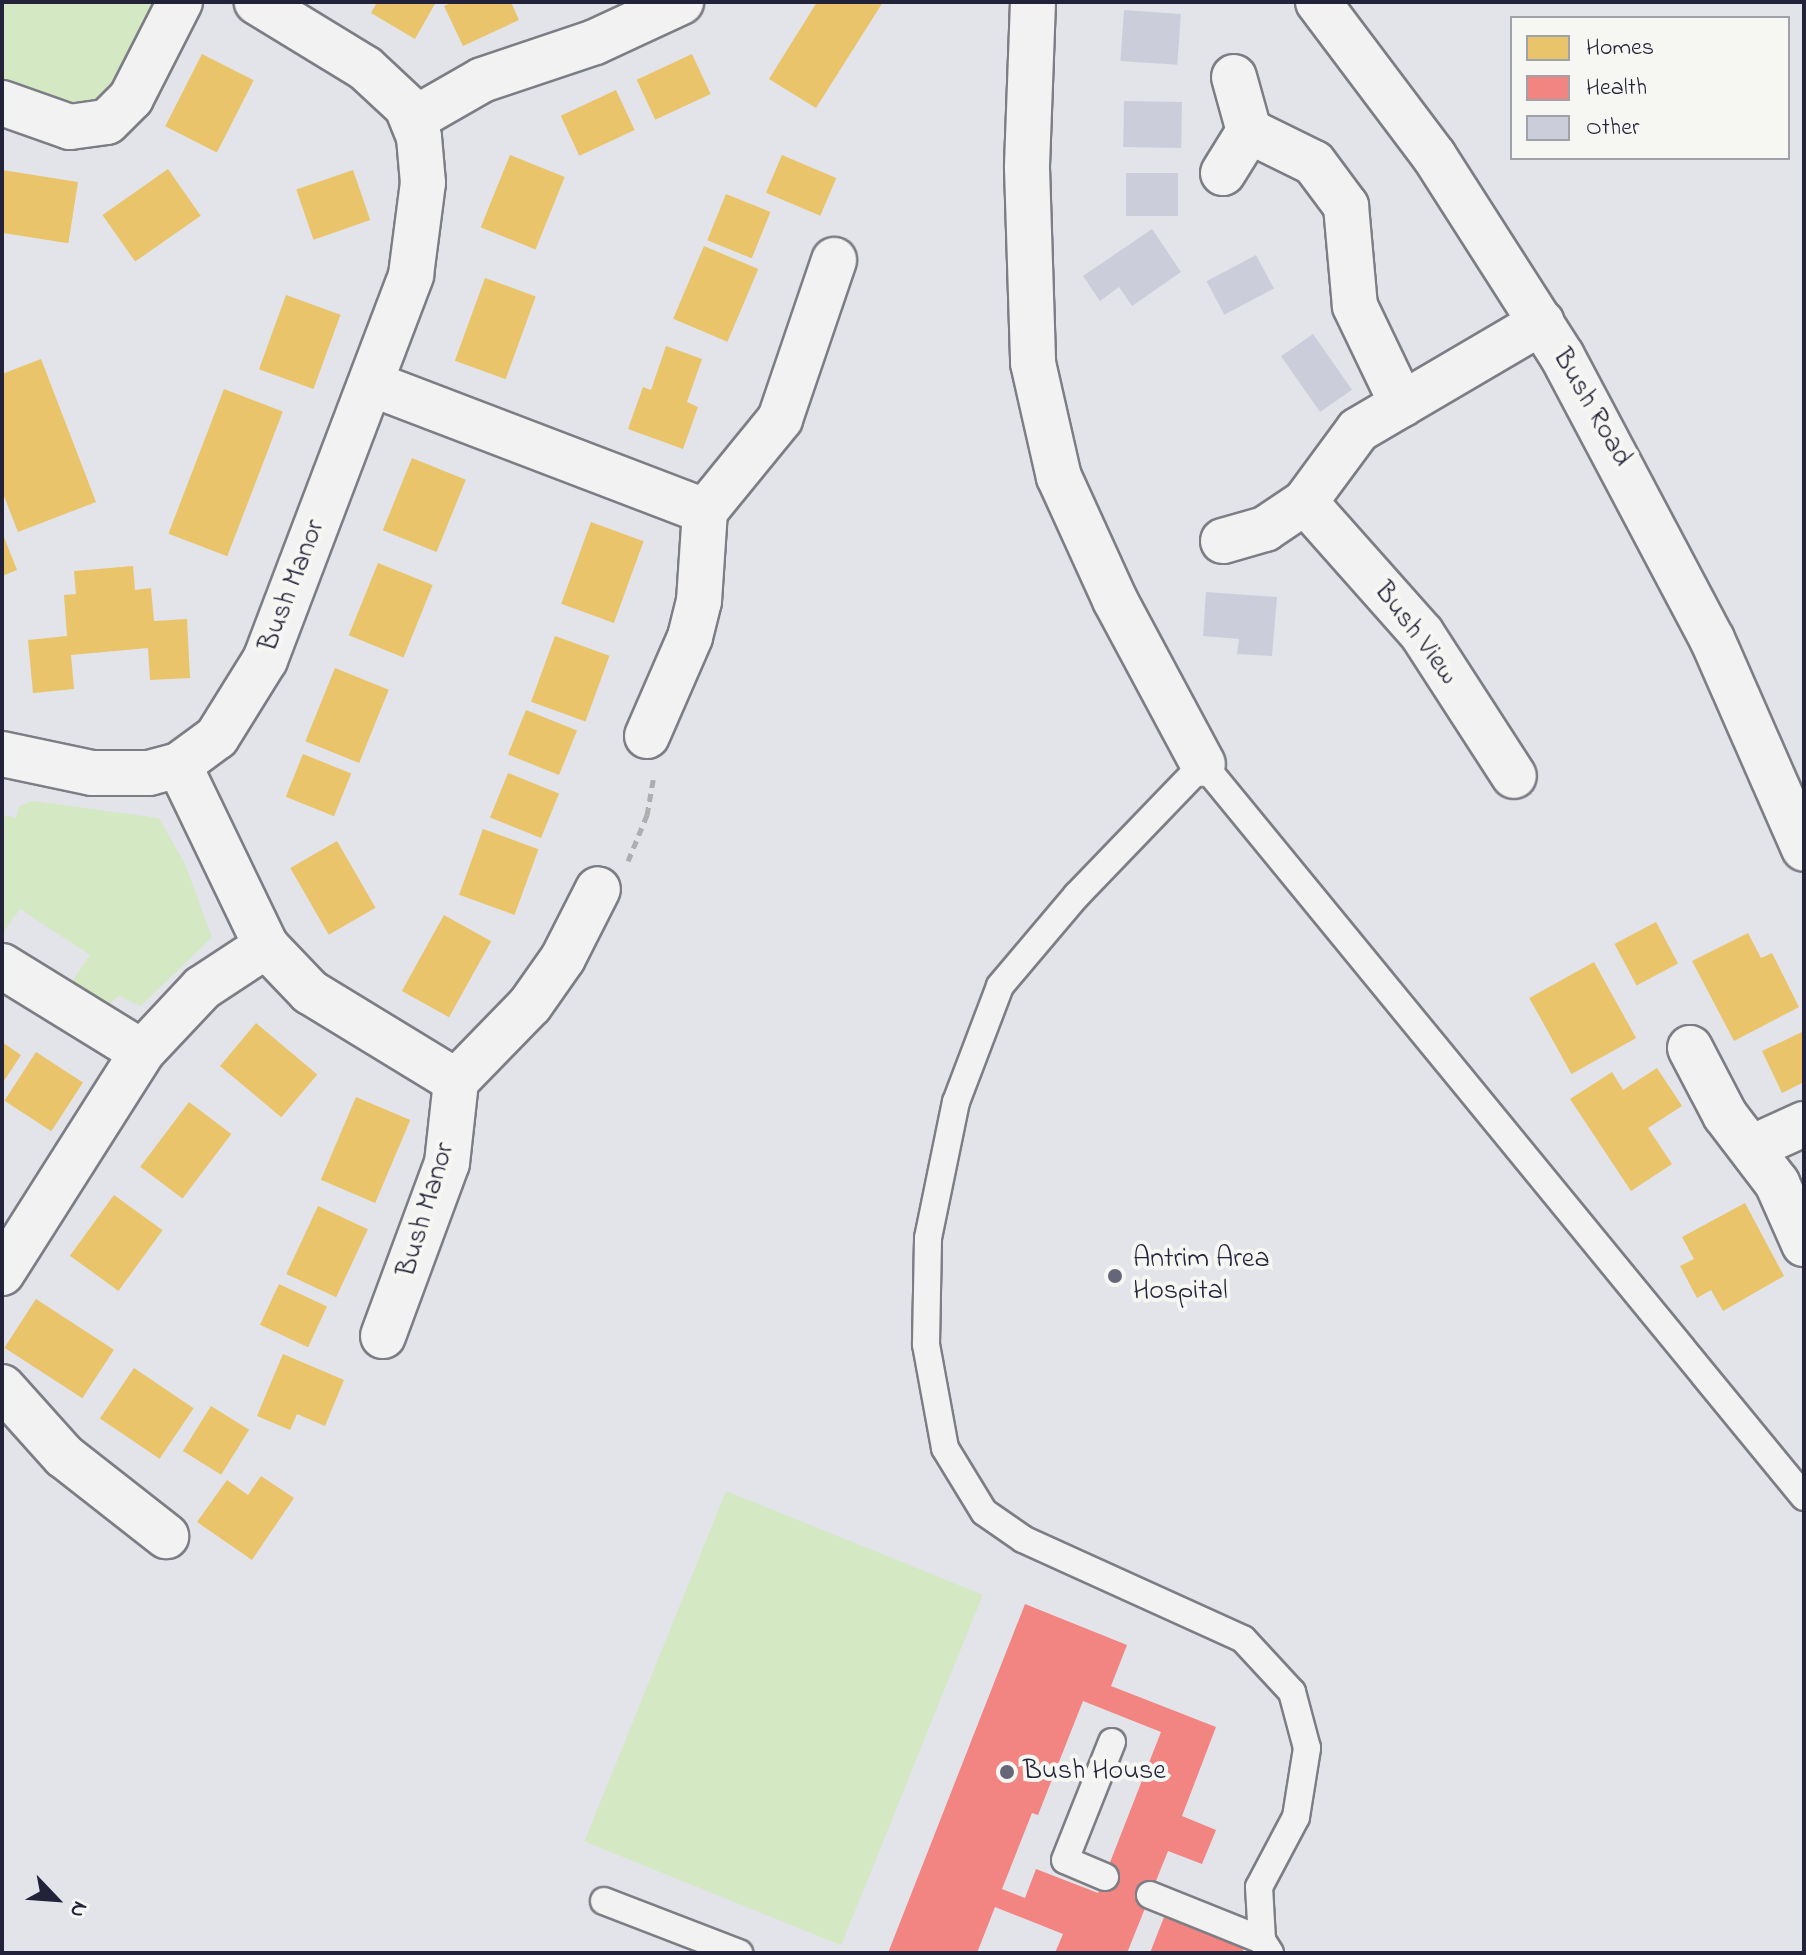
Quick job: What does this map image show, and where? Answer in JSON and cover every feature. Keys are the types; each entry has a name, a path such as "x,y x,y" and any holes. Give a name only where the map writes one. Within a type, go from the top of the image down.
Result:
{"street":[{"path":"2,103 70,127 107,122 131,98 180,2"},
{"path":"257,2 365,68 414,119 482,80 595,42 681,2"},
{"path":"1033,2 1027,168 1036,378 1059,477 1115,600 1203,764"},
{"name":"Bush Road","path":"1318,2 1434,156 1542,322 1635,486 1712,639 1804,849"},
{"path":"1223,173 1249,131 1234,77"},
{"name":"Bush Manor","path":"2,755 92,773 149,773 179,765 217,737 250,690 372,384 418,248 423,183 414,119"},
{"path":"1249,131 1314,163 1346,206 1355,306 1402,404"},
{"path":"647,736 690,637 699,601 705,511 780,419 834,260"},
{"path":"1223,541 1265,529 1305,502 1358,430 1542,322"},
{"path":"372,384 705,511"},
{"name":"Bush View","path":"1305,502 1422,634 1514,776"},
{"path":"179,765 266,946 310,992 456,1081 530,1005 563,958 598,889"},
{"path":"2,1273 142,1052 202,988 266,946"},
{"path":"2,966 142,1052"},
{"path":"1690,1048 1725,1115 1777,1183 1804,1244"},
{"name":"Bush Manor","path":"383,1336 447,1163 456,1081"},
{"path":"1751,1148 1804,1124"},
{"path":"2,1387 64,1456 166,1536"}],"lane":[{"path":"1266,1947 1259,1887 1296,1817 1307,1748 1292,1692 1243,1639 1023,1539 984,1512 945,1448 926,1344 928,1238 956,1102 1000,986 1077,895 1203,764 1804,1497"},
{"path":"1105,1877 1065,1860 1112,1742"},
{"path":"1150,1895 1266,1947"},
{"path":"604,1901 739,1953"}],"path":[{"path":"598,889 630,860 647,815 655,772 647,736"}],"green space":[{"path":"2,2 162,2 115,88 82,112 2,82"},
{"path":"33,801 159,818 185,864 212,937 141,1006 119,996 108,1005 71,983 90,955 20,909 2,934 2,822 5,815 16,818 19,806"},
{"path":"726,1491 983,1595 841,1945 584,1841"}],"building: Homes":[{"path":"377,2 436,2 415,39 371,13"},
{"path":"453,2 511,2 519,20 463,46 444,6"},
{"path":"817,2 883,2 816,108 769,79"},
{"path":"202,54 254,80 217,153 165,126"},
{"path":"692,54 711,94 655,120 637,80"},
{"path":"616,90 635,130 579,156 561,116"},
{"path":"510,155 565,177 535,249 481,227"},
{"path":"782,155 836,178 820,216 766,193"},
{"path":"168,169 201,216 135,262 102,215"},
{"path":"2,170 78,182 68,243 2,233"},
{"path":"353,170 370,220 314,240 296,190"},
{"path":"726,194 771,212 752,258 707,240"},
{"path":"704,246 758,269 727,342 673,319"},
{"path":"485,278 536,296 506,379 455,361"},
{"path":"286,295 341,315 313,389 259,369"},
{"path":"666,346 702,359 687,402 698,407 683,449 628,429 643,387 651,390"},
{"path":"41,359 96,502 18,532 2,491 2,374"},
{"path":"224,389 283,412 227,556 168,534"},
{"path":"412,458 466,480 437,552 383,530"},
{"path":"591,522 644,541 614,623 561,604"},
{"path":"2,532 17,570 2,576"},
{"path":"378,563 433,585 403,657 349,635"},
{"path":"133,566 135,590 151,588 154,621 187,619 190,678 150,680 148,648 71,655 74,689 33,693 28,640 67,636 64,595 76,594 74,571"},
{"path":"555,636 610,656 586,722 531,702"},
{"path":"335,668 389,690 359,763 305,741"},
{"path":"526,710 577,731 559,775 508,755"},
{"path":"303,754 351,773 334,816 286,797"},
{"path":"508,773 559,794 541,838 490,818"},
{"path":"483,829 538,849 515,915 459,895"},
{"path":"337,841 376,908 329,935 290,868"},
{"path":"444,915 491,941 449,1017 402,991"},
{"path":"1656,922 1678,963 1637,986 1615,944"},
{"path":"1748,933 1761,958 1772,953 1799,1007 1734,1041 1692,961"},
{"path":"1594,962 1636,1038 1571,1074 1529,998"},
{"path":"256,1023 317,1074 281,1117 220,1066"},
{"path":"1804,1031 1804,1082 1782,1093 1762,1051"},
{"path":"2,1042 21,1055 2,1084"},
{"path":"36,1052 83,1082 51,1131 4,1101"},
{"path":"1657,1068 1682,1106 1648,1128 1672,1164 1631,1191 1570,1099 1612,1072 1623,1090"},
{"path":"356,1097 410,1120 375,1203 321,1180"},
{"path":"189,1102 231,1134 183,1199 140,1167"},
{"path":"114,1195 163,1230 118,1291 70,1256"},
{"path":"1745,1203 1784,1276 1723,1311 1711,1290 1697,1298 1680,1266 1694,1259 1682,1237"},
{"path":"318,1206 368,1229 336,1297 286,1274"},
{"path":"279,1284 327,1306 308,1347 260,1325"},
{"path":"36,1299 114,1350 82,1398 4,1348"},
{"path":"283,1354 344,1380 325,1426 297,1414 290,1430 257,1416"},
{"path":"134,1368 194,1408 160,1459 100,1419"},
{"path":"211,1406 249,1430 221,1475 183,1451"},
{"path":"261,1476 294,1498 252,1560 197,1522 227,1480 248,1495"}],"building: Health":[{"name":"Bush House","path":"1025,1604 1127,1645 1111,1686 1216,1727 1182,1816 1216,1830 1202,1864 1168,1851 1127,1953 1055,1953 1063,1934 995,1907 977,1953 888,1953","holes":["1083,1701 1161,1732 1098,1893 1036,1869 1025,1898 1002,1889 1032,1813 1038,1815"]},
{"path":"1164,1917 1244,1948 1242,1953 1150,1953"}],"building: Other":[{"path":"1124,10 1181,14 1177,65 1120,61"},
{"path":"1124,101 1182,102 1181,148 1123,147"},
{"path":"1126,173 1178,173 1178,216 1126,216"},
{"path":"1152,229 1181,272 1132,306 1119,287 1100,301 1083,276"},
{"path":"1256,255 1274,289 1224,315 1207,281"},
{"path":"1313,334 1352,390 1320,412 1281,356"},
{"path":"1206,592 1277,597 1272,656 1237,654 1239,639 1203,636"}],"place":[{"name":"Antrim Area Hospital","path":"1115,1276"},
{"name":"Bush House","path":"1007,1772"}]}
